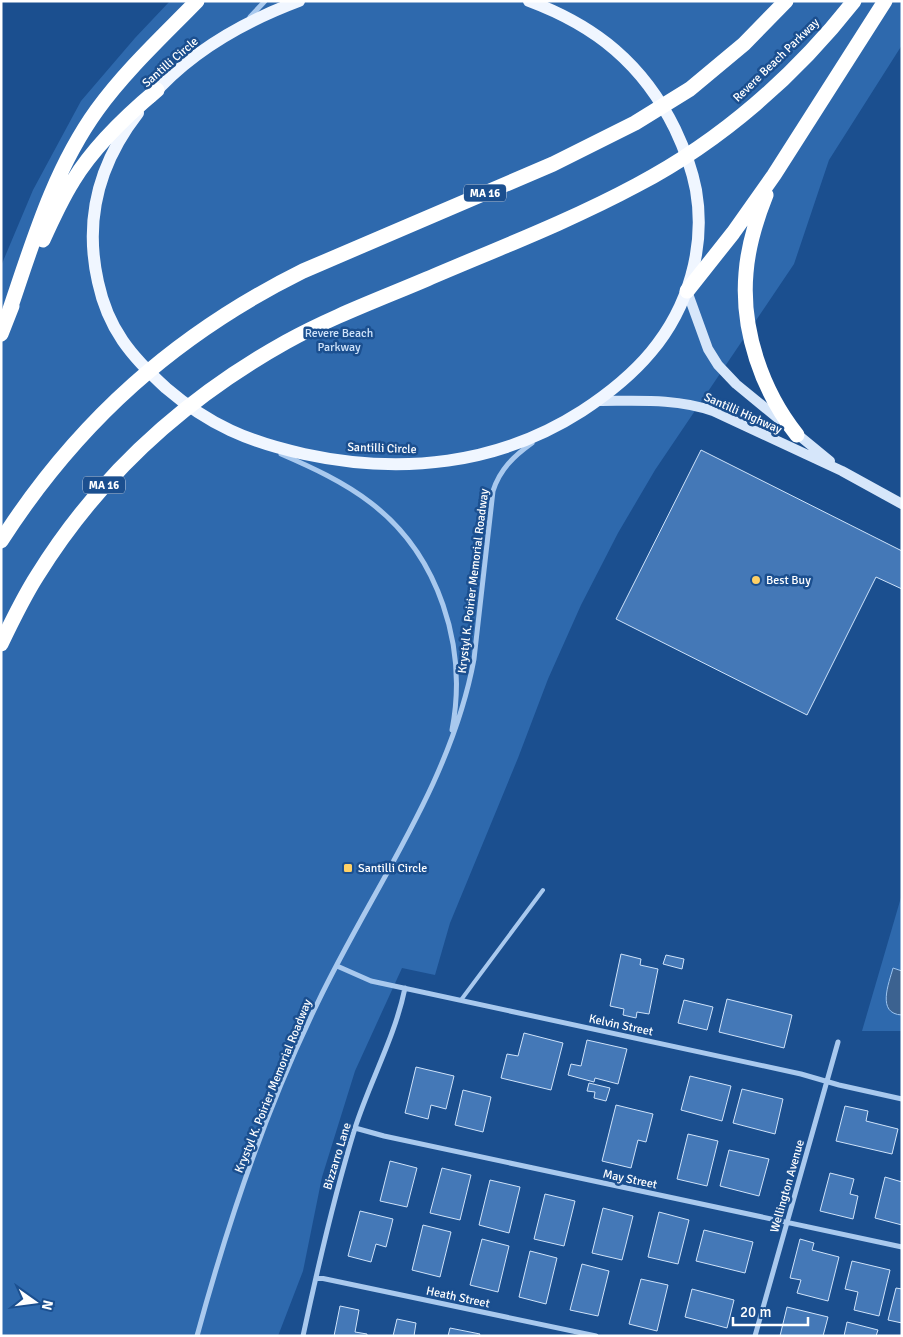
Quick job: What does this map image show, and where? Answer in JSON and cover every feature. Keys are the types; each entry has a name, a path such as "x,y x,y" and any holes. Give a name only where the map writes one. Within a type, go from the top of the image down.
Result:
{"highway":[{"path":"1,334 47,204 66,160 83,130 110,92 197,1"},
{"name":"MA 16","path":"1,541 43,479 104,412 148,371 217,319 273,286 340,254 553,164 627,128 690,89 726,59 786,1"},
{"name":"Revere Beach Parkway","path":"1,644 36,578 83,509 127,459 189,406 250,363 288,340 330,320 596,206 640,184 722,130 776,85 815,46 854,1"},
{"path":"687,291 733,233 774,175 886,1"},
{"path":"8,314 54,215 74,180 112,131 157,90"},
{"path":"774,175 761,209 750,247 746,272 746,306 752,341 765,381 779,410 797,435"}],"main road":[{"name":"Santilli Circle","path":"299,1 240,27 204,49 157,90 124,131 105,168 96,201 92,238 95,271 103,303 125,346 148,371 189,406 213,422 246,438 319,457 366,464 391,465 439,462 473,457 518,444 544,432 598,401 629,376 656,346 674,320 687,291 696,253 698,214 695,185 686,155 663,106 646,81 626,58 580,26 529,1"},
{"name":"Santilli Highway","path":"687,291 708,349 718,365 731,379 842,472"},
{"name":"Santilli Highway","path":"598,401 679,402 696,405 713,411 842,472 902,504"}],"street":[{"path":"240,27 265,1"},
{"name":"Krystyl K. Poirier Memorial Roadway","path":"197,1336 221,1253 258,1146 302,1036 336,966 419,813 448,748 465,700 474,659 493,491 504,468 544,432"},
{"name":"Krystyl K. Poirier Memorial Roadway","path":"246,438 318,472 363,497 394,523 419,554 430,573 443,604 453,650 456,708 448,748"},
{"name":"Kelvin Street","path":"336,966 361,977 405,988 791,1072 902,1099"},
{"name":"Bizzarro Lane","path":"302,1336 332,1206 355,1128 399,1015 405,988"},
{"name":"Wellington Avenue","path":"754,1336 838,1042"},
{"name":"May Street","path":"355,1128 902,1248"},
{"name":"Heath Street","path":"316,1277 596,1336"}],"lane":[{"path":"461,1000 542,890"}],"green space":[{"name":"Revere Beach Parkway","path":"170,1 902,1 902,45 829,160 794,264 655,470 618,533 581,605 548,679 518,758 450,923 435,975 402,968 355,1071 322,1177 303,1271 278,1336 1,1336 1,266 33,190 81,101 135,38"},
{"path":"902,894 902,1031 862,1031"}],"shaded area":[{"path":"893,968 902,971 902,1015 894,1013 887,1004 887,989"}],"building":[{"path":"701,450 902,551 902,589 876,577 807,715 616,619"},
{"path":"621,954 641,959 640,965 658,969 649,1014 637,1012 636,1018 623,1015 624,1009 610,1006"},
{"path":"666,955 684,959 682,969 663,964"},
{"path":"727,999 792,1015 784,1048 719,1032"},
{"path":"684,1000 713,1007 707,1030 678,1023"},
{"path":"524,1033 563,1043 551,1090 501,1078 507,1054 518,1056"},
{"path":"587,1040 627,1049 618,1084 595,1078 594,1082 568,1075 571,1064 581,1066"},
{"path":"416,1067 454,1076 446,1109 431,1105 428,1119 405,1113"},
{"path":"690,1076 731,1086 722,1121 681,1110"},
{"path":"589,1083 610,1088 606,1101 594,1098 595,1092 587,1091"},
{"path":"742,1089 783,1099 775,1134 733,1123"},
{"path":"463,1090 491,1097 483,1132 455,1125"},
{"path":"616,1105 653,1114 646,1142 638,1140 631,1168 602,1161"},
{"path":"845,1106 868,1111 866,1121 898,1129 892,1154 836,1141"},
{"path":"688,1134 718,1141 707,1186 677,1179"},
{"path":"729,1150 769,1159 759,1196 720,1186"},
{"path":"390,1161 417,1168 407,1207 380,1201"},
{"path":"442,1168 471,1175 460,1220 430,1213"},
{"path":"830,1173 854,1179 850,1194 858,1196 853,1219 820,1211"},
{"path":"885,1177 902,1182 902,1225 875,1218"},
{"path":"490,1180 520,1187 509,1233 479,1225"},
{"path":"545,1194 575,1201 564,1246 534,1239"},
{"path":"603,1208 633,1216 622,1260 592,1253"},
{"path":"360,1211 393,1219 386,1247 376,1244 371,1262 348,1256"},
{"path":"659,1212 689,1220 678,1264 648,1257"},
{"path":"423,1225 451,1232 440,1277 412,1270"},
{"path":"704,1230 753,1242 745,1273 696,1261"},
{"path":"482,1239 509,1246 498,1292 470,1285"},
{"path":"800,1239 814,1243 812,1250 839,1257 828,1301 797,1293 801,1280 790,1278"},
{"path":"530,1251 557,1258 546,1304 519,1297"},
{"path":"852,1261 890,1270 879,1316 854,1310 858,1292 845,1289"},
{"path":"582,1264 609,1271 598,1316 570,1310"},
{"path":"641,1279 668,1285 657,1331 629,1324"},
{"path":"896,1288 902,1289 902,1323 888,1320"},
{"path":"692,1289 734,1300 727,1328 685,1317"},
{"path":"340,1306 359,1310 355,1332 367,1334 367,1336 334,1336"},
{"path":"787,1307 828,1317 823,1336 780,1336"},
{"path":"397,1319 416,1323 414,1336 393,1336"},
{"path":"847,1322 878,1330 876,1336 844,1336"},
{"path":"450,1328 480,1334 479,1336 448,1336"}],"place":[{"name":"Best Buy","path":"756,580"},
{"name":"Santilli Circle","path":"348,868"}]}
